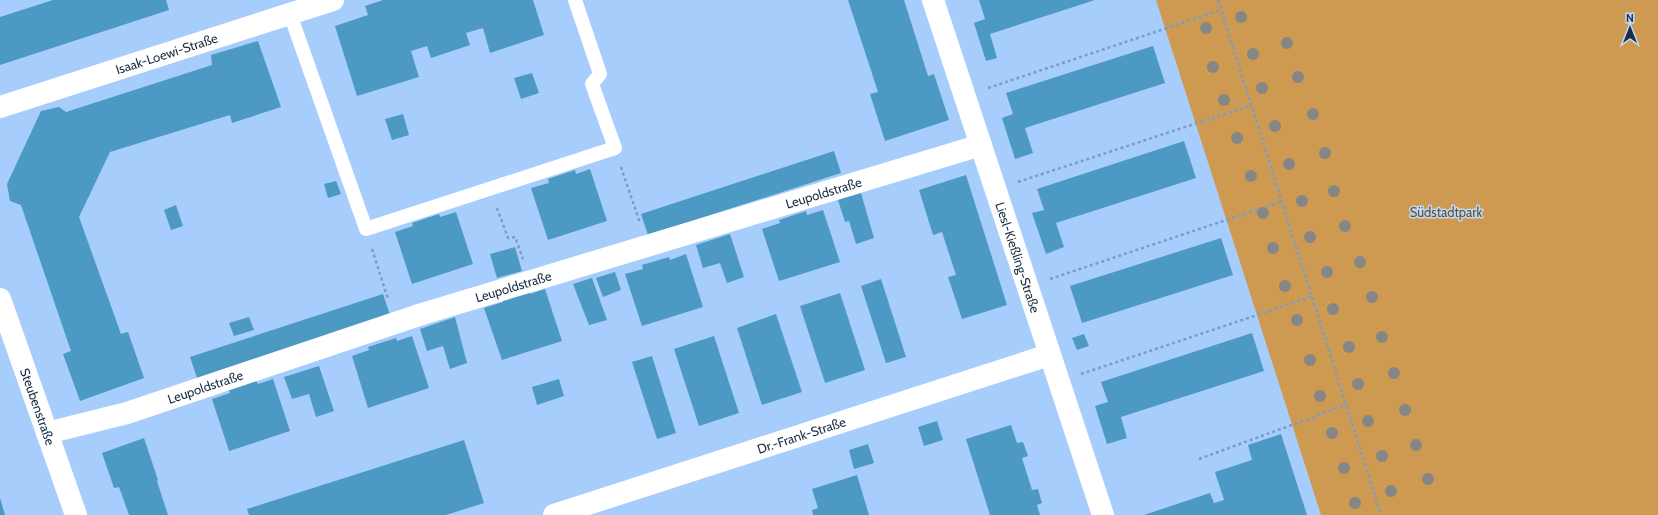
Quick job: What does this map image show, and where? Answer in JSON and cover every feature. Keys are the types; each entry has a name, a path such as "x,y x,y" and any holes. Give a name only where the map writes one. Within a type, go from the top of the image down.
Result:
{"street":[{"name":"Isaak-Loewi-Straße","path":"0,107 333,0"},
{"name":"Liesl-Kießling-Straße","path":"933,0 1103,515"},
{"name":"Leupoldstraße","path":"47,433 127,413 395,323 981,145"},
{"name":"Steubenstraße","path":"0,299 76,515"},
{"name":"Dr.-Frank-Straße","path":"554,515 1049,355"}],"lane":[{"path":"290,14 366,229 615,148 592,84 600,74 575,0"}],"path":[{"path":"1218,0 1283,201 1311,297 1381,515"},
{"path":"965,96 1221,10"},
{"path":"995,190 1252,105"},
{"path":"615,148 648,246"},
{"path":"490,189 508,238 515,237 530,282"},
{"path":"1027,287 1283,201"},
{"path":"366,229 395,323"},
{"path":"1058,382 1311,297"},
{"path":"1199,459 1346,406"}],"green space":[{"name":"Südstadtpark","path":"1156,0 1658,0 1658,515 1321,515"}],"building":[{"path":"53,0 166,0 169,10 0,65 0,17"},
{"path":"383,0 533,0 544,35 490,53 483,28 466,33 470,45 431,58 427,46 411,51 419,77 357,96 335,26 368,15 365,6"},
{"path":"848,0 904,0 928,76 934,74 949,120 885,141 870,94 878,92"},
{"path":"979,0 1095,0 990,34 997,58 986,61 974,23 985,19"},
{"path":"258,41 281,107 232,123 230,115 110,152 79,217 121,334 128,332 144,378 80,401 63,354 71,351 21,205 10,201 7,184 41,111 59,107 66,112 212,65 211,55"},
{"path":"1153,46 1165,83 1025,128 1033,153 1015,159 1002,118 1013,114 1006,93"},
{"path":"532,73 539,93 521,99 514,78"},
{"path":"403,114 409,135 392,140 385,119"},
{"path":"1184,141 1196,178 1056,223 1064,247 1046,254 1032,213 1044,210 1037,189"},
{"path":"834,151 841,173 648,235 641,214"},
{"path":"590,169 607,221 548,240 531,188 549,183 548,179 575,170 576,174"},
{"path":"966,175 1007,305 962,319 948,277 956,275 942,232 933,235 919,190"},
{"path":"336,181 341,194 328,198 324,184"},
{"path":"861,193 874,238 856,244 849,221 845,222 838,200"},
{"path":"176,205 183,226 171,230 164,210"},
{"path":"823,210 840,262 779,281 762,229 780,223 779,220 806,211 807,215"},
{"path":"456,212 473,264 412,284 395,232 413,226 412,223 439,214 440,217"},
{"path":"730,234 744,277 727,283 720,263 703,268 696,245"},
{"path":"1221,238 1233,275 1082,323 1070,286"},
{"path":"515,247 522,271 497,278 490,254"},
{"path":"686,254 703,307 642,326 625,274 643,269 642,265 669,257 670,260"},
{"path":"615,272 621,290 603,297 596,278"},
{"path":"592,278 607,320 589,325 573,284"},
{"path":"881,279 906,357 886,363 861,286"},
{"path":"545,289 562,341 502,360 484,308 503,302 502,299 529,290 530,294"},
{"path":"840,293 865,370 825,383 800,306"},
{"path":"383,294 390,315 197,378 190,357"},
{"path":"776,314 802,392 762,405 737,328"},
{"path":"249,317 254,330 234,336 229,323"},
{"path":"455,317 467,363 450,369 443,346 427,351 420,329"},
{"path":"1252,333 1264,371 1121,417 1127,438 1107,444 1095,406 1108,402 1101,382"},
{"path":"1084,334 1089,346 1077,350 1072,338"},
{"path":"412,336 429,388 368,408 352,356 369,350 368,347 396,338 397,341"},
{"path":"714,336 739,413 699,426 674,349"},
{"path":"652,356 676,433 657,439 632,362"},
{"path":"319,366 334,411 316,417 309,394 292,399 284,377"},
{"path":"273,379 290,431 229,451 212,399 230,393 229,390 256,381 258,384"},
{"path":"559,379 564,396 537,405 532,387"},
{"path":"937,421 943,440 924,446 918,427"},
{"path":"1011,425 1017,443 1023,442 1028,456 1022,458 1032,490 1038,489 1042,503 1037,505 1040,515 990,515 966,439"},
{"path":"1281,434 1307,515 1144,515 1210,493 1214,503 1224,500 1215,472 1252,460 1248,445"},
{"path":"144,438 168,515 129,515 119,487 114,488 102,453"},
{"path":"464,440 484,503 446,515 249,515 247,509"},
{"path":"868,444 874,463 854,469 849,450"},
{"path":"857,475 869,515 813,515 812,510 818,508 812,489"},
{"path":"0,498 5,515 0,515"}]}
